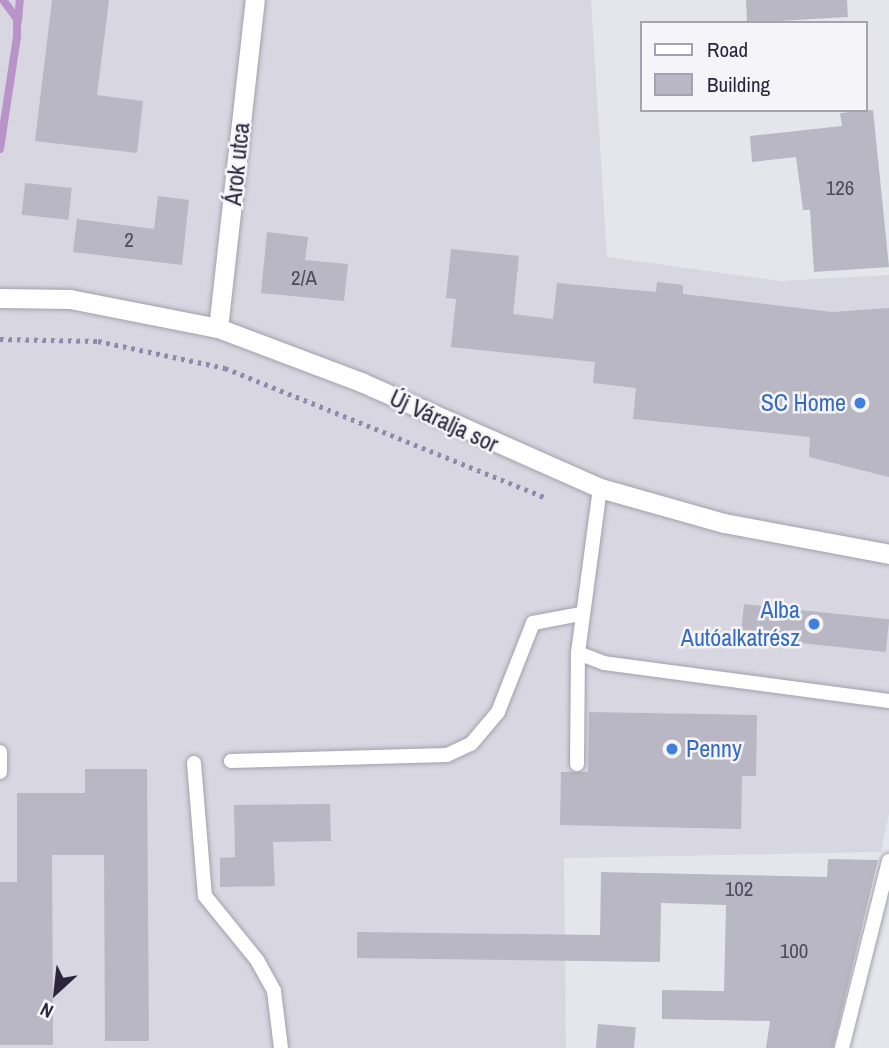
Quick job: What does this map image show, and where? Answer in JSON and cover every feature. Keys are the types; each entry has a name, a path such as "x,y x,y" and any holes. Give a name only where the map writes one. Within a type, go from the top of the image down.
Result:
{"street":[{"name":"Árok utca","path":"218,328 256,0"},
{"name":"Új Váralja sor","path":"0,298 70,299 218,328 361,382 600,488 724,523 889,554"}],"lane":[{"path":"577,764 581,614 600,488"},
{"path":"231,761 447,755 471,744 498,712 533,623 581,614"},
{"path":"578,653 604,663 889,701"},
{"path":"0,752 0,772"},
{"path":"194,763 205,896 257,960 274,991 281,1048"},
{"path":"842,1048 889,861"}],"path":[{"path":"0,339 98,341 225,368 546,498"}],"shaded area":[{"path":"0,0 591,0 607,257 781,281 889,275 889,813 881,852 564,858 566,1048 0,1048"}],"building":[{"path":"52,0 109,0 97,95 143,101 137,153 35,141"},
{"path":"746,0 847,0 848,17 747,21"},
{"path":"873,110 889,267 814,272 810,210 803,210 796,157 752,162 750,136 842,126 840,113"},
{"path":"25,183 72,188 68,220 22,215"},
{"path":"158,196 189,200 182,265 73,252 77,219 154,229"},
{"path":"267,232 308,237 305,260 348,264 344,301 261,293"},
{"path":"451,249 519,256 513,314 553,319 557,283 656,292 657,282 683,285 683,294 832,312 889,308 889,477 809,457 810,437 633,419 636,388 593,383 595,362 451,347 456,299 446,298"},
{"path":"744,604 889,619 886,652 741,637"},
{"name":"Penny","path":"589,712 757,715 756,776 742,776 741,829 560,825 561,772 588,772"},
{"path":"85,769 147,769 149,1041 105,1041 104,855 52,855 53,1045 0,1045 0,882 17,882 17,793 85,793"},
{"path":"330,804 331,841 273,842 275,886 220,887 220,858 235,857 234,805"},
{"path":"828,859 878,860 833,1048 766,1048 770,1021 662,1019 662,990 724,991 726,905 661,903 660,962 357,958 357,932 600,935 601,872 827,877"},
{"path":"598,1024 636,1027 634,1048 596,1048"}],"waterway":[{"path":"0,149 17,36 17,19 3,0"},
{"path":"18,21 20,0"}],"place":[{"name":"SC Home","path":"860,403"},
{"name":"Alba Autóalkatrész","path":"814,624"},
{"name":"Penny","path":"672,749"}]}
